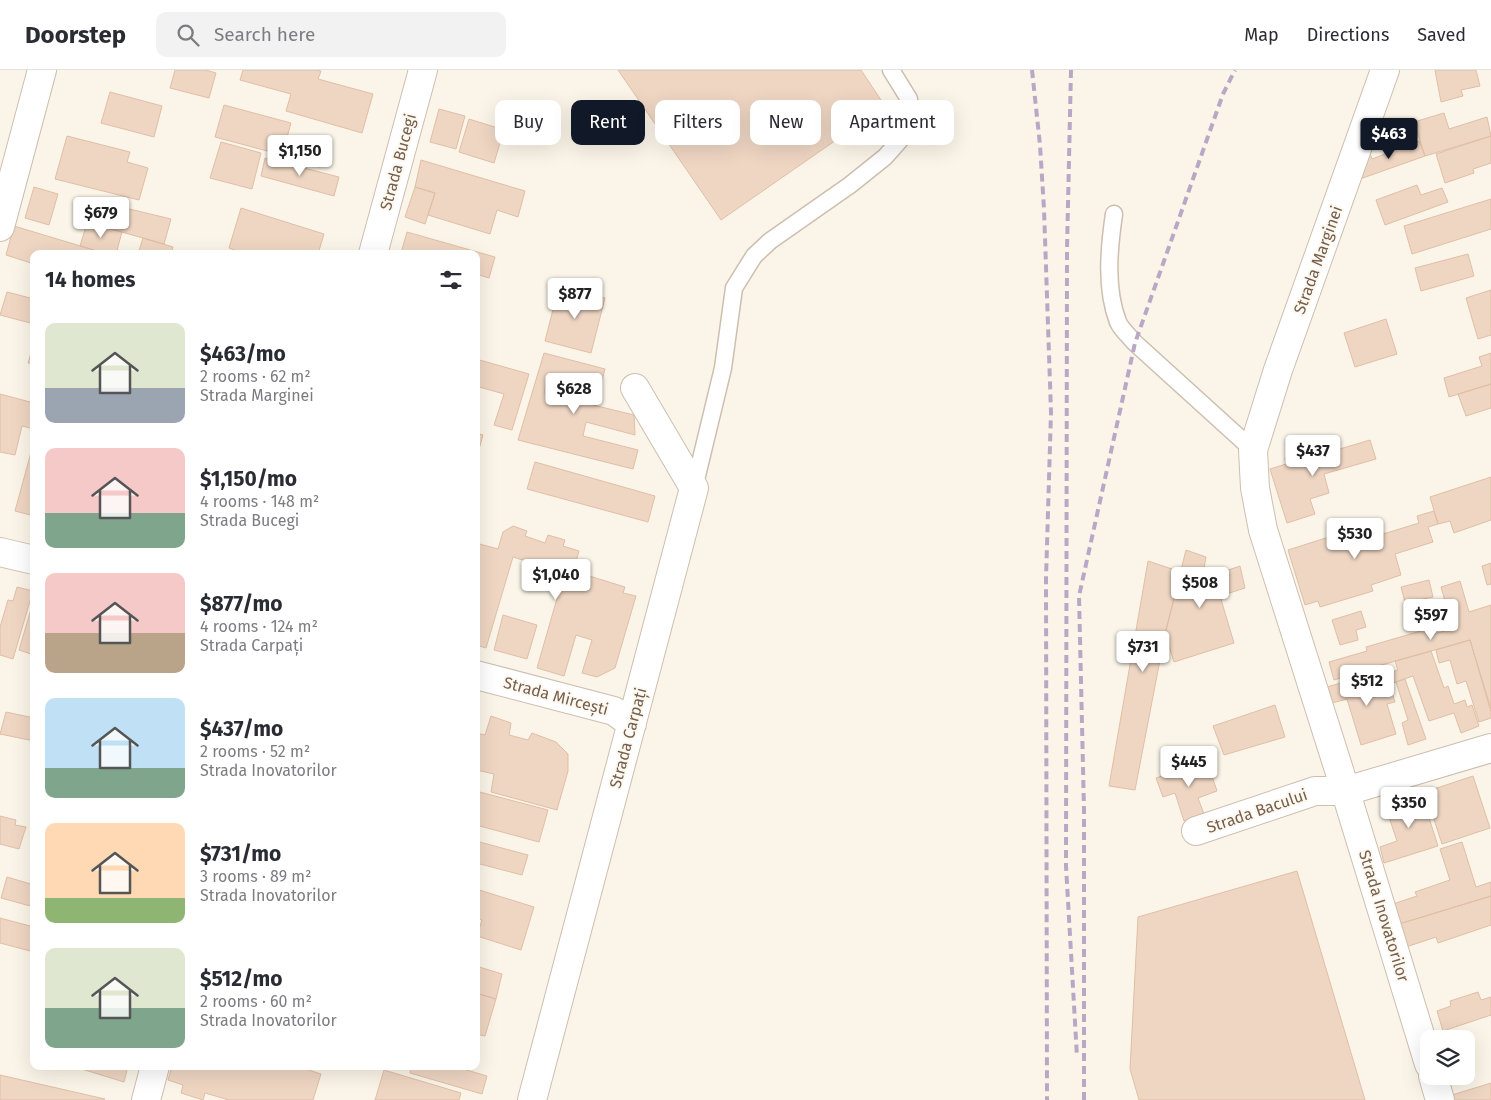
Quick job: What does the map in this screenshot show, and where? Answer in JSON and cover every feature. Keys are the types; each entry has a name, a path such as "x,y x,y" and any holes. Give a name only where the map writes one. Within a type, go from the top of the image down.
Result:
{"street":[{"path":"0,227 42,70"},
{"name":"Strada Bucegi","path":"375,250 424,70"},
{"name":"Strada Marginei","path":"1254,450 1278,370 1386,70"},
{"path":"635,388 694,488"},
{"name":"Strada Inovatorilor","path":"1254,450 1255,488 1263,530 1346,791 1420,1034"},
{"name":"Strada Carpați","path":"532,1100 694,488"},
{"path":"0,552 30,559"},
{"name":"Strada Mircești","path":"480,676 614,711 632,724"},
{"name":"Strada Bacului","path":"1196,832 1315,791 1346,791 1491,748"},
{"path":"146,1100 154,1070"},
{"path":"1435,1085 1440,1100"}],"lane":[{"path":"694,488 723,368 734,288 754,256 770,241 850,185 885,157 901,139 908,125 909,99 891,70"},
{"path":"1114,214 1111,237 1110,292 1118,323 1135,343 1254,450"}],"building":[{"path":"175,70 206,70 216,73 209,98 170,88"},
{"path":"243,70 316,70 321,71 318,79 373,94 362,133 286,111 291,94 240,80"},
{"path":"618,70 861,70 881,100 831,100 831,144 721,220 670,145 740,145 740,100 655,100 655,124 645,109 645,100 639,100"},
{"path":"1435,70 1476,70 1480,86 1461,90 1463,96 1441,102"},
{"path":"110,92 162,106 154,137 101,123"},
{"path":"224,105 291,123 282,155 215,137"},
{"path":"439,109 465,116 456,149 430,142"},
{"path":"1444,113 1449,129 1487,117 1491,136 1425,156 1414,122"},
{"path":"469,119 495,127 495,145 499,145 494,163 459,152"},
{"path":"67,136 130,152 127,162 148,168 139,200 55,179"},
{"path":"1491,136 1491,163 1473,169 1474,173 1445,183 1436,154"},
{"path":"291,140 325,149 320,167 286,157"},
{"path":"1419,141 1425,156 1360,179 1356,168 1366,164 1363,155 1366,142 1372,159"},
{"path":"221,142 261,153 252,189 210,178"},
{"path":"265,158 339,177 334,196 261,176"},
{"path":"421,160 525,191 518,217 497,210 490,234 428,215 435,193 415,187"},
{"path":"1417,185 1421,195 1442,188 1448,202 1385,225 1376,200"},
{"path":"34,187 58,194 49,225 25,218"},
{"path":"415,187 435,193 425,224 405,217"},
{"path":"1491,199 1491,229 1412,254 1404,226"},
{"path":"117,206 171,219 164,244 111,229"},
{"path":"241,208 324,234 319,250 235,250 229,248"},
{"path":"87,223 122,232 117,250 94,250 80,246"},
{"path":"14,226 94,250 30,250 30,263 6,255"},
{"path":"407,232 470,250 402,250"},
{"path":"143,238 173,247 172,250 139,250"},
{"path":"480,253 495,257 489,278 480,275"},
{"path":"1468,254 1474,276 1421,291 1415,268"},
{"path":"559,286 605,298 591,353 545,341"},
{"path":"1491,290 1491,335 1478,339 1466,298"},
{"path":"7,292 30,298 30,323 0,315"},
{"path":"1386,319 1397,354 1355,367 1344,333"},
{"path":"544,353 605,369 599,392 548,379 544,393 634,415 635,435 586,422 583,436 638,450 633,469 518,440"},
{"path":"1491,353 1491,384 1449,397 1444,378 1482,366 1479,357"},
{"path":"480,360 529,374 512,430 494,425 504,394 480,387"},
{"path":"1491,384 1491,408 1466,416 1458,394"},
{"path":"0,394 30,402 30,428 22,426 15,455 0,452"},
{"path":"480,434 483,435 480,446"},
{"path":"1370,440 1376,459 1324,474 1329,493 1310,499 1315,514 1287,523 1270,469 1286,464 1285,458 1300,453 1303,460"},
{"path":"30,456 30,515 15,511"},
{"path":"535,462 655,496 648,522 527,489"},
{"path":"1491,477 1491,520 1454,533 1450,521 1438,524 1430,497"},
{"path":"1434,511 1438,524 1428,527 1433,542 1395,554 1401,575 1371,585 1373,591 1320,607 1318,601 1305,605 1288,550 1376,522 1380,535 1419,523 1417,516"},
{"path":"513,526 527,531 525,536 545,543 548,535 565,540 563,546 579,551 573,571 625,587 623,593 636,596 615,668 597,677 582,673 592,640 576,635 564,676 537,668 560,588 524,577 529,562 513,557 486,648 480,646 480,544 498,549 503,532"},
{"path":"1186,550 1206,557 1202,579 1240,566 1245,588 1220,596 1234,643 1174,662 1165,634"},
{"path":"1148,561 1181,572 1165,634 1135,790 1109,786"},
{"path":"1491,563 1491,584 1487,585 1482,566"},
{"path":"1429,580 1433,597 1423,599 1427,613 1409,617 1401,587"},
{"path":"1460,581 1469,612 1491,605 1491,709 1470,640 1371,668 1373,677 1359,681 1357,673 1334,680 1329,662 1367,651 1366,647 1431,628 1433,634 1445,631 1440,613 1448,611 1441,587"},
{"path":"17,587 30,590 30,601 13,659 0,655 0,627 8,600 13,601"},
{"path":"1361,611 1366,627 1356,630 1358,640 1340,645 1332,620"},
{"path":"30,613 30,654 19,650"},
{"path":"503,615 537,625 527,659 494,650"},
{"path":"1470,640 1491,712 1491,718 1479,722 1466,681 1457,684 1450,660 1439,663 1436,650"},
{"path":"1431,651 1444,688 1448,686 1454,704 1465,700 1467,707 1472,705 1479,726 1461,733 1454,713 1429,721 1413,676 1390,684 1387,674 1398,670 1395,661"},
{"path":"1381,675 1385,688 1390,687 1395,702 1387,704 1396,734 1361,745 1347,699 1332,703 1327,687 1358,678 1359,681"},
{"path":"1405,679 1426,739 1408,745 1402,723 1408,720 1396,682"},
{"path":"1275,705 1285,737 1224,755 1213,726"},
{"path":"6,712 30,717 30,740 0,734"},
{"path":"491,716 511,723 509,735 528,740 532,733 556,742 568,754 568,771 557,810 491,792 494,774 480,771 480,734 485,735"},
{"path":"1207,761 1217,791 1198,798 1204,814 1184,821 1175,793 1163,797 1156,778"},
{"path":"1473,776 1490,828 1442,844 1425,792"},
{"path":"480,792 548,810 539,842 480,826"},
{"path":"1421,793 1438,846 1384,863 1380,847 1397,841 1385,805"},
{"path":"0,816 16,820 15,825 26,827 19,849 0,844"},
{"path":"480,842 528,855 522,875 480,864"},
{"path":"1462,842 1476,887 1491,882 1491,896 1399,924 1393,904 1417,896 1415,892 1450,880 1440,849"},
{"path":"1297,871 1365,1100 1139,1100 1130,1069 1138,917"},
{"path":"7,877 30,884 30,906 1,898"},
{"path":"480,890 534,907 521,950 480,937 482,920 480,919"},
{"path":"1491,896 1491,925 1438,943 1436,937 1406,947 1399,924"},
{"path":"0,918 30,926 30,951 0,943"},
{"path":"480,967 502,974 496,999 480,994"},
{"path":"1478,992 1481,1000 1491,997 1491,1015 1443,1030 1437,1011 1451,1006 1450,1001"},
{"path":"480,994 496,999 485,1036 480,1035"},
{"path":"85,1070 127,1070 124,1082"},
{"path":"171,1070 308,1070 321,1074 313,1100 229,1100 205,1093 203,1100 181,1093 183,1085 168,1080"},
{"path":"384,1070 461,1093 459,1100 375,1100"},
{"path":"410,1070 467,1070 487,1076 482,1094 410,1073"},
{"path":"0,1075 105,1099 0,1100"},
{"path":"1491,1083 1491,1100 1454,1100 1452,1095"}],"railway":[{"path":"1032,70 1040,145 1044,209 1051,412 1046,579 1047,1100"},
{"path":"1071,70 1067,249 1066,866 1077,1057"},
{"path":"1084,1100 1084,810 1079,596 1135,343 1223,94 1235,70"}]}
